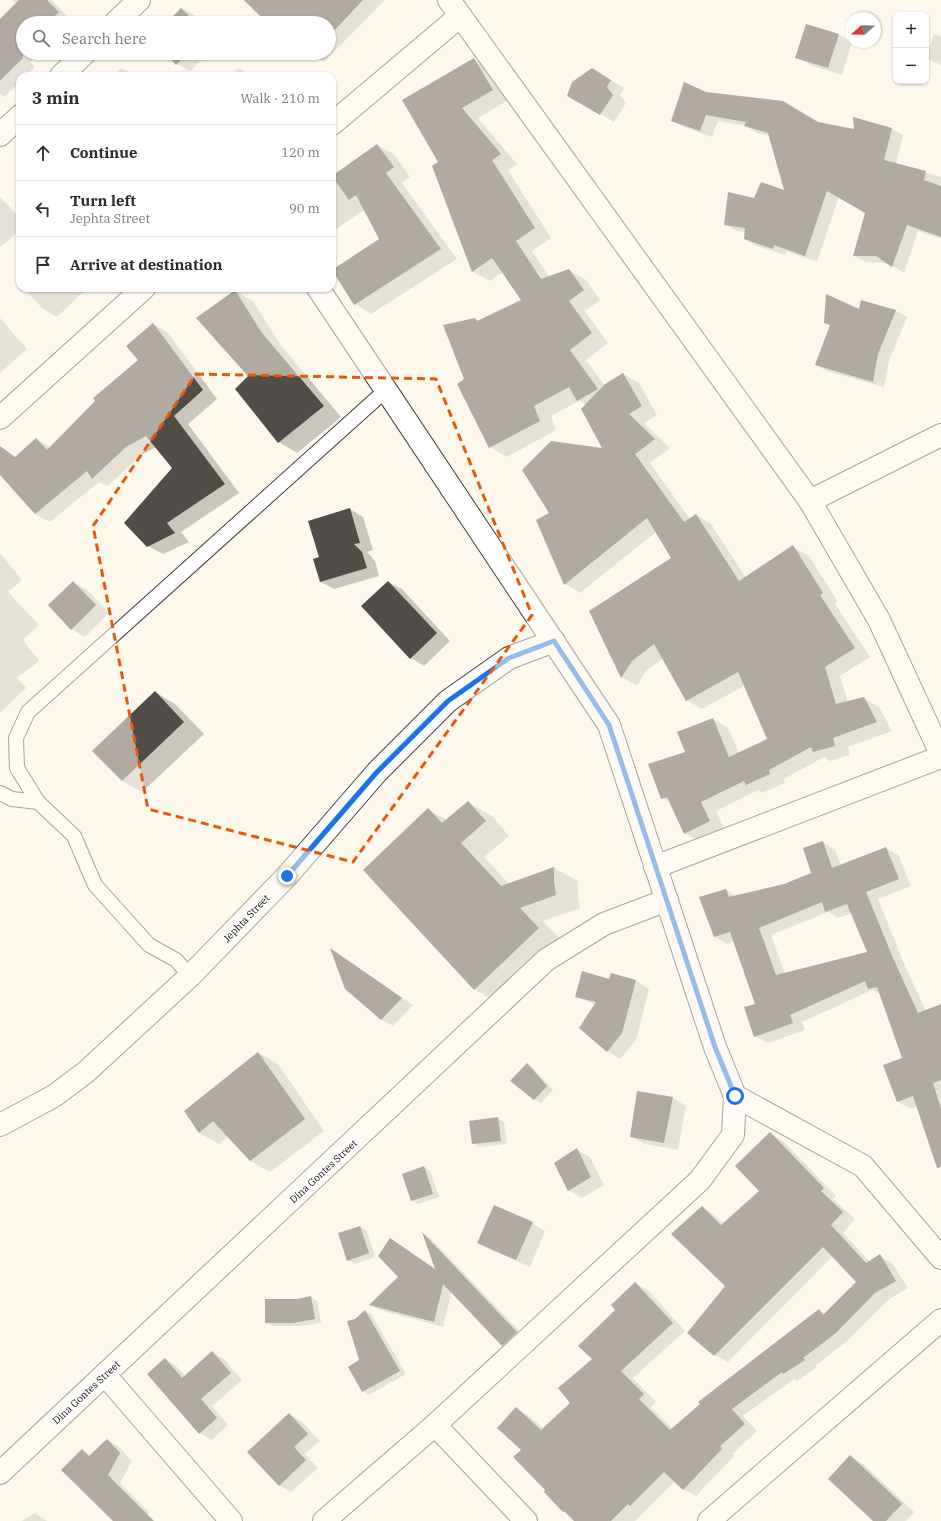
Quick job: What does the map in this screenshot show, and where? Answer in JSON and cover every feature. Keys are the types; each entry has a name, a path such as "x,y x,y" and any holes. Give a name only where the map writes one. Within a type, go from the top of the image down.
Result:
{"street":[{"path":"123,16 139,0"},
{"path":"336,120 455,8 810,501 879,620 941,756 656,867"},
{"path":"65,72 78,60"},
{"path":"0,135 16,120"},
{"path":"0,418 140,292"},
{"path":"321,292 609,725 715,1047 735,1096 733,1135 700,1180 435,1425 324,1521"},
{"path":"810,501 941,435"},
{"name":"Jephta Street","path":"0,1125 54,1096 86,1072 190,976 287,876 377,772 448,701 509,658 554,641"},
{"name":"Dina Gontes Street","path":"0,1473 546,960 604,924 667,900"},
{"path":"735,1096 863,1166 941,1258"},
{"path":"709,1521 941,1320"},
{"path":"105,1375 231,1521"},
{"path":"435,1425 526,1521"}],"lane":[{"path":"190,976 176,960 149,945 95,885 74,836 38,802 17,768 16,738 28,712 386,390"},
{"path":"0,793 12,799 38,802"}],"highlighted area":[{"path":"196,374 436,379 532,615 353,862 148,809 93,526"}],"building":[{"path":"19,0 47,0 59,12 55,16 16,16 16,60 21,60 0,81 0,19"},
{"path":"244,0 363,0 336,29 336,16 260,16"},
{"path":"181,8 189,16 173,16"},
{"path":"806,24 839,34 828,68 795,58"},
{"path":"474,58 493,90 462,108 501,154 492,160 535,228 516,241 541,279 569,269 584,290 569,301 592,333 570,350 598,389 577,401 569,387 534,406 540,421 489,448 457,384 464,379 443,325 475,318 477,321 521,300 492,258 472,272 432,166 438,162 402,100"},
{"path":"171,60 181,60 176,65"},
{"path":"592,68 611,80 607,87 613,95 600,115 567,96 572,82"},
{"path":"684,82 706,92 783,101 818,122 854,129 853,117 892,128 884,160 926,171 924,180 941,186 941,237 907,225 892,267 876,256 853,256 865,213 827,191 805,256 774,245 773,249 744,239 745,228 724,225 728,192 754,198 761,182 784,190 768,133 744,126 746,122 706,115 700,131 671,121"},
{"path":"377,144 394,167 386,173 441,249 354,305 336,276 336,267 379,239 356,195 349,200 336,182 336,173"},
{"path":"232,292 236,292 262,333 324,406 278,443 235,389 248,376 196,318"},
{"path":"826,294 859,309 861,300 896,310 878,354 873,382 815,365 830,325 824,323"},
{"path":"153,323 203,390 174,416 225,484 167,523 175,533 147,547 124,523 172,468 146,436 126,447 92,479 87,471 35,514 0,475 0,446 15,457 36,438 47,450 95,401 93,398 138,360 126,346"},
{"path":"623,373 642,406 629,414 655,439 635,454 684,522 696,514 739,581 793,545 823,593 820,595 855,648 825,667 836,704 864,697 877,722 833,738 835,746 813,752 811,747 769,770 770,774 746,785 744,781 701,802 710,821 684,834 667,797 661,799 648,764 685,752 677,732 713,718 729,757 767,739 738,672 686,701 654,644 632,661 621,678 589,611 671,558 647,518 564,585 536,520 549,513 522,470 551,441 602,448 581,409 605,384"},
{"path":"350,508 360,543 354,544 362,552 367,568 320,582 313,559 319,557 308,521"},
{"path":"73,581 96,605 71,630 48,605"},
{"path":"388,581 437,633 410,659 361,606"},
{"path":"155,691 184,722 122,781 92,751"},
{"path":"468,801 486,821 461,843 501,886 554,867 556,895 520,908 539,928 474,990 363,870 428,808 442,823"},
{"path":"823,841 832,868 886,847 899,879 866,892 893,958 918,1013 941,1004 941,1080 933,1083 941,1109 941,1167 937,1168 913,1096 897,1102 883,1065 902,1058 877,987 868,989 865,981 790,1015 793,1023 754,1037 744,1007 755,1004 730,932 714,937 699,897 726,889 729,897 784,884 811,873 803,848","holes":["822,902 825,912 847,904 867,952 776,975 759,928"]},
{"path":"330,948 402,998 381,1020 345,989"},
{"path":"582,971 609,979 611,973 636,980 622,1033 607,1052 579,1028 596,1002 575,997"},
{"path":"258,1052 305,1119 250,1161 213,1121 199,1133 184,1111"},
{"path":"527,1063 547,1086 534,1100 510,1081"},
{"path":"637,1091 673,1097 664,1143 630,1137"},
{"path":"498,1117 501,1141 472,1144 469,1121"},
{"path":"770,1132 824,1188 821,1191 843,1212 831,1225 866,1263 880,1254 896,1281 875,1293 836,1333 803,1358 805,1360 783,1374 782,1372 732,1409 745,1424 720,1446 722,1449 683,1490 664,1472 630,1506 628,1504 611,1521 574,1521 564,1511 563,1512 544,1492 545,1490 513,1457 521,1450 497,1428 516,1407 541,1430 570,1403 558,1388 592,1359 578,1346 615,1310 611,1305 635,1282 673,1323 621,1371 644,1394 639,1399 670,1430 700,1404 698,1402 819,1309 823,1315 856,1282 823,1247 714,1356 687,1333 725,1286 671,1234 702,1206 721,1225 759,1191 735,1166"},
{"path":"577,1148 591,1177 568,1191 554,1163"},
{"path":"424,1166 433,1194 411,1201 402,1174"},
{"path":"494,1205 533,1222 516,1260 477,1243"},
{"path":"360,1226 369,1253 347,1261 338,1233"},
{"path":"422,1232 517,1332 502,1346 443,1284 434,1322 369,1305 398,1277 378,1256 390,1238 435,1269"},
{"path":"311,1296 315,1319 293,1323 265,1323 265,1299 297,1299"},
{"path":"365,1310 400,1371 362,1392 348,1367 359,1360 347,1321 355,1319"},
{"path":"212,1351 231,1373 201,1399 217,1418 199,1434 147,1374 165,1358 182,1378"},
{"path":"289,1413 308,1434 294,1447 306,1460 279,1486 247,1452"},
{"path":"107,1439 120,1453 108,1475 154,1521 113,1521 61,1470 82,1449 89,1456"},
{"path":"850,1455 902,1504 886,1521 873,1521 828,1479"}],"route":[{"path":"287,876 377,772 448,701 509,658 554,641 609,725 715,1047 735,1096"}]}
